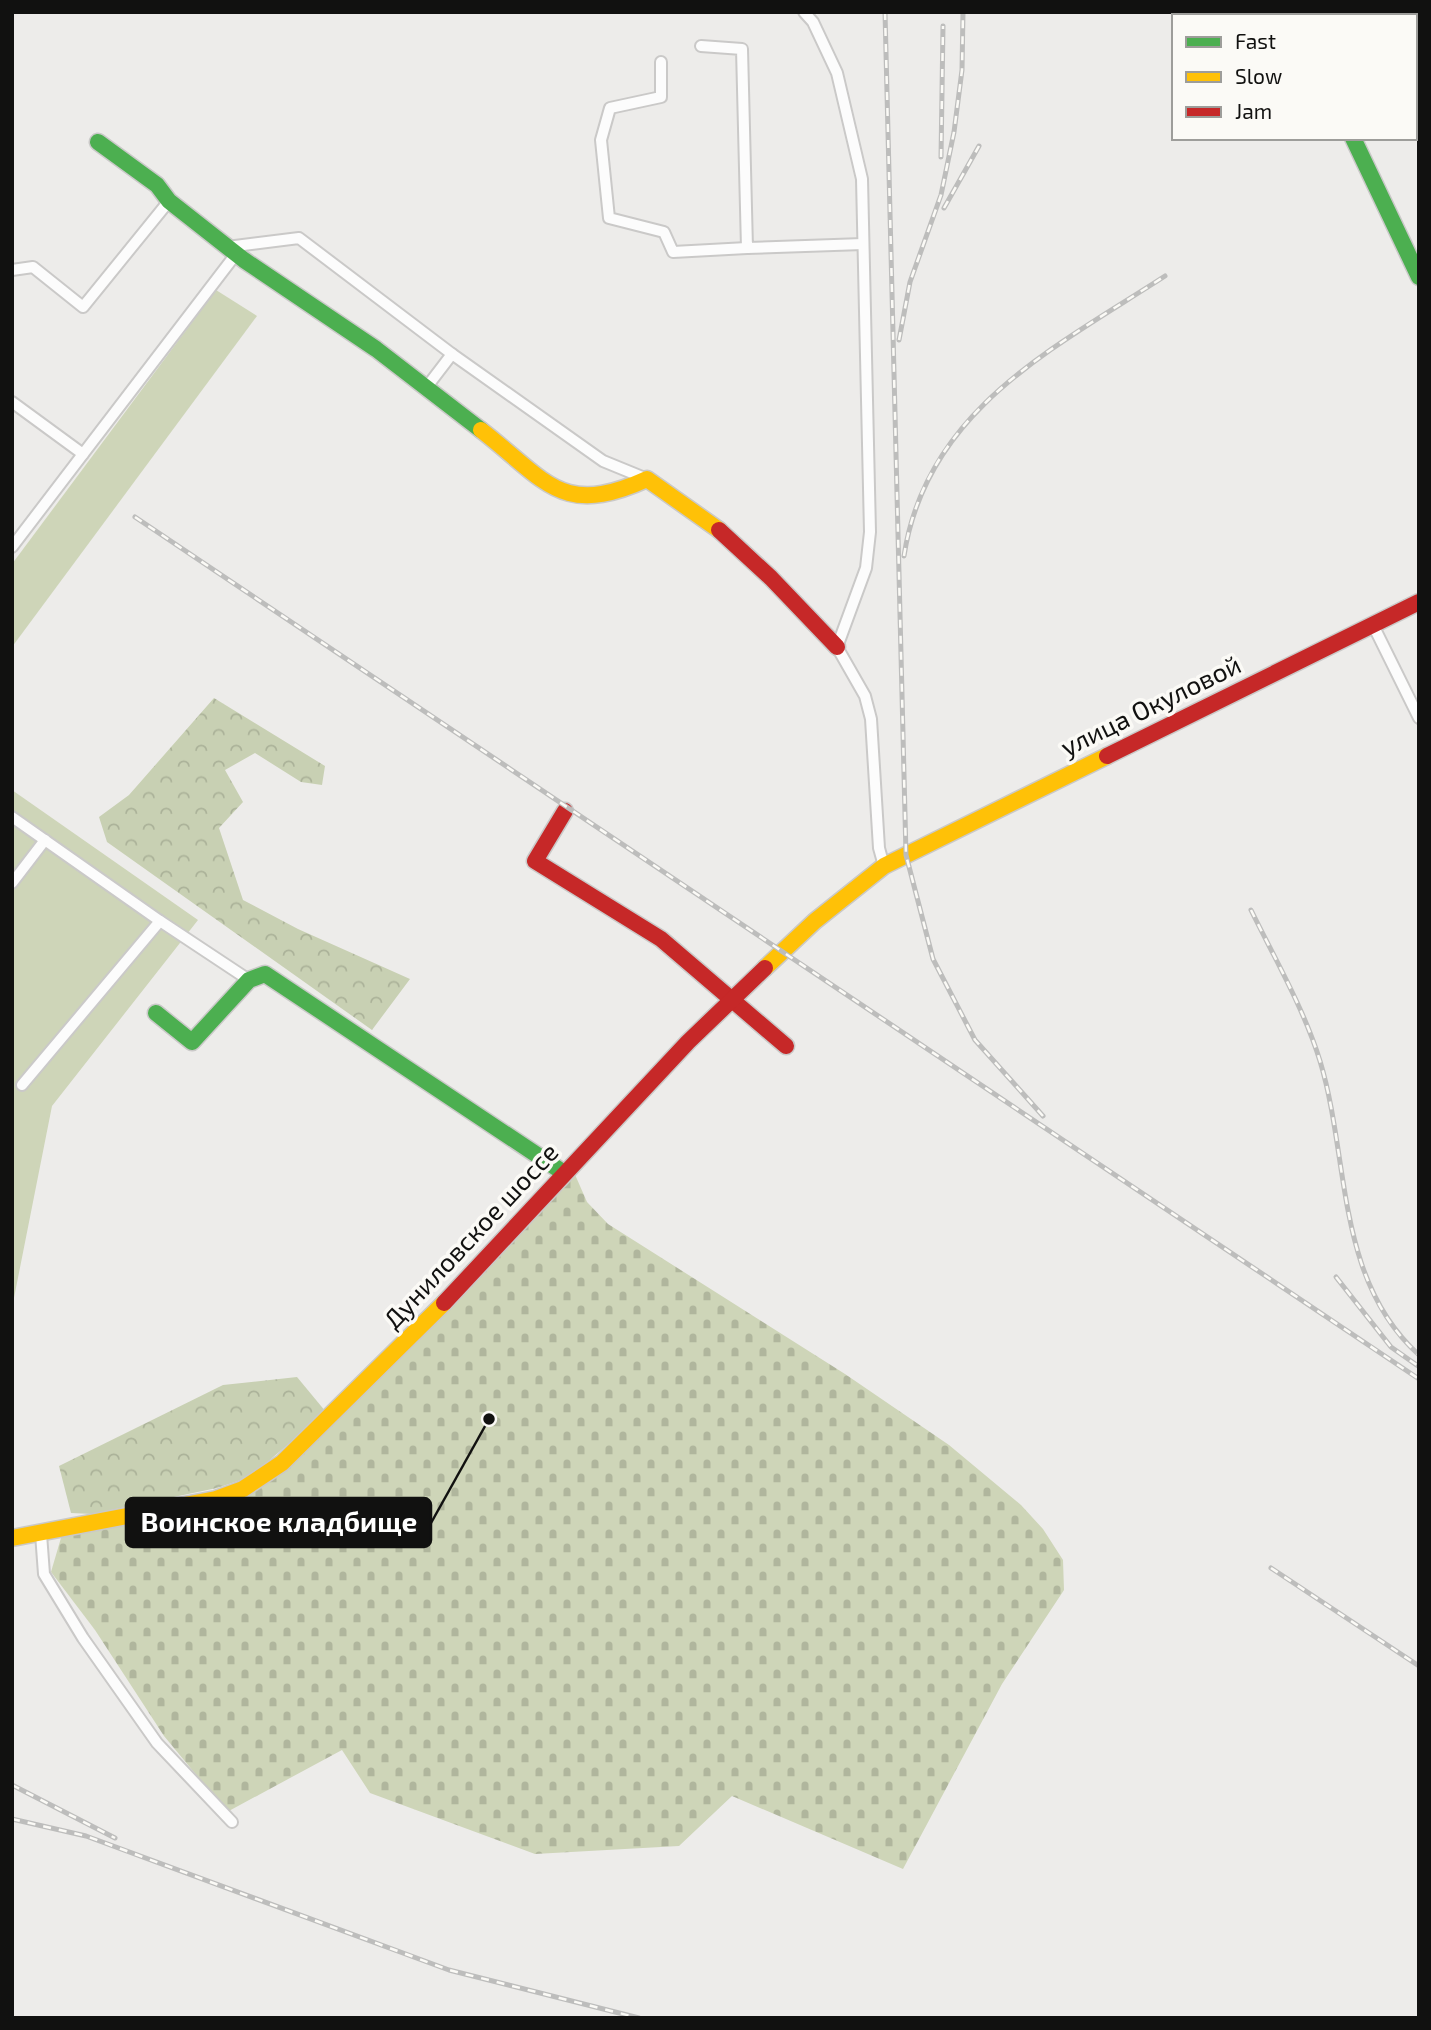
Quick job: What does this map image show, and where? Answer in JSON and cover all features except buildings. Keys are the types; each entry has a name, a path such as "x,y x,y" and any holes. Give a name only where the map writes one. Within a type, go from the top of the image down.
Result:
{"street":[{"path":"804,12 813,22 837,73 862,179 870,532 866,568 837,648"},
{"path":"701,46 742,50 747,248"},
{"path":"661,62 661,97 610,108 601,139 609,218 664,232 673,252 863,244"},
{"path":"1354,140 1419,277"},
{"path":"98,142 158,185 169,201 232,251 376,349 564,494 584,501 647,479"},
{"path":"12,270 33,267 83,307 169,201"},
{"path":"12,547 232,251 299,238 452,354 603,461 647,479 680,498 780,584 837,648 865,696 871,719 879,848 884,866"},
{"path":"426,388 452,354"},
{"path":"12,402 83,454"},
{"name":"улица Окуловой","path":"906,855 1419,602"},
{"path":"1373,625 1419,718"},
{"path":"565,811 535,861 661,939 730,1001 786,1046"},
{"path":"12,817 249,980"},
{"path":"12,883 45,840"},
{"name":"Дуниловское шоссе","path":"12,1538 216,1499 263,1477 342,1406 730,1001 815,921 884,866 906,855"},
{"path":"22,1085 160,921"},
{"path":"156,1013 192,1042 249,980 265,974 564,1173"},
{"path":"41,1534 44,1574 83,1638 157,1743 232,1822"}],"green space":[{"path":"216,290 257,316 12,647 12,564"},
{"path":"214,698 325,766 322,785 301,782 255,753 225,770 243,802 219,828 243,900 298,929 410,979 372,1030 107,842 99,817 129,795"},
{"path":"12,790 198,920 52,1106 12,1308"},
{"path":"573,1170 587,1202 608,1224 845,1374 949,1445 1021,1505 1043,1529 1063,1560 1064,1590 1002,1684 903,1869 732,1796 679,1846 535,1854 370,1793 342,1750 227,1812 164,1736 95,1630 51,1572 63,1531 247,1492"},
{"path":"297,1377 326,1412 250,1477 217,1488 92,1514 71,1513 59,1466 223,1385"}],"railway":[{"path":"885,12 906,855 933,959 975,1040 1043,1116"},
{"path":"899,340 910,282 941,195 954,132 962,70 963,12"},
{"path":"941,157 943,26"},
{"path":"944,208 979,146"},
{"path":"904,556 917,505 938,461 967,422 1001,388 1039,358 1165,276"},
{"path":"135,517 1419,1379"},
{"path":"1251,910 1297,1003 1320,1061 1349,1217 1372,1291 1392,1325 1419,1355"},
{"path":"1336,1277 1391,1347 1418,1366"},
{"path":"1271,1568 1419,1666"},
{"path":"12,1785 115,1838"},
{"path":"12,1819 86,1836 449,1970 639,2018"}],"traffic: fast":[{"path":"1354,140 1419,277"},
{"path":"98,142 157,185 169,201 244,260 376,349 481,430"},
{"path":"156,1013 192,1042 249,980 265,974 564,1173"}],"traffic: slow":[{"path":"481,430 556,488 574,494 594,495 618,490 647,479 719,530"},
{"path":"765,968 815,921 884,866 1107,756"},
{"path":"12,1538 216,1499 243,1489 282,1463 444,1303"}],"traffic: jam":[{"path":"719,530 771,578 837,647"},
{"path":"1107,756 1419,602"},
{"path":"565,811 535,861 661,939 786,1046"},
{"path":"444,1303 688,1042 765,968"}],"place":[{"name":"Воинское кладбище","path":"489,1419"}]}
